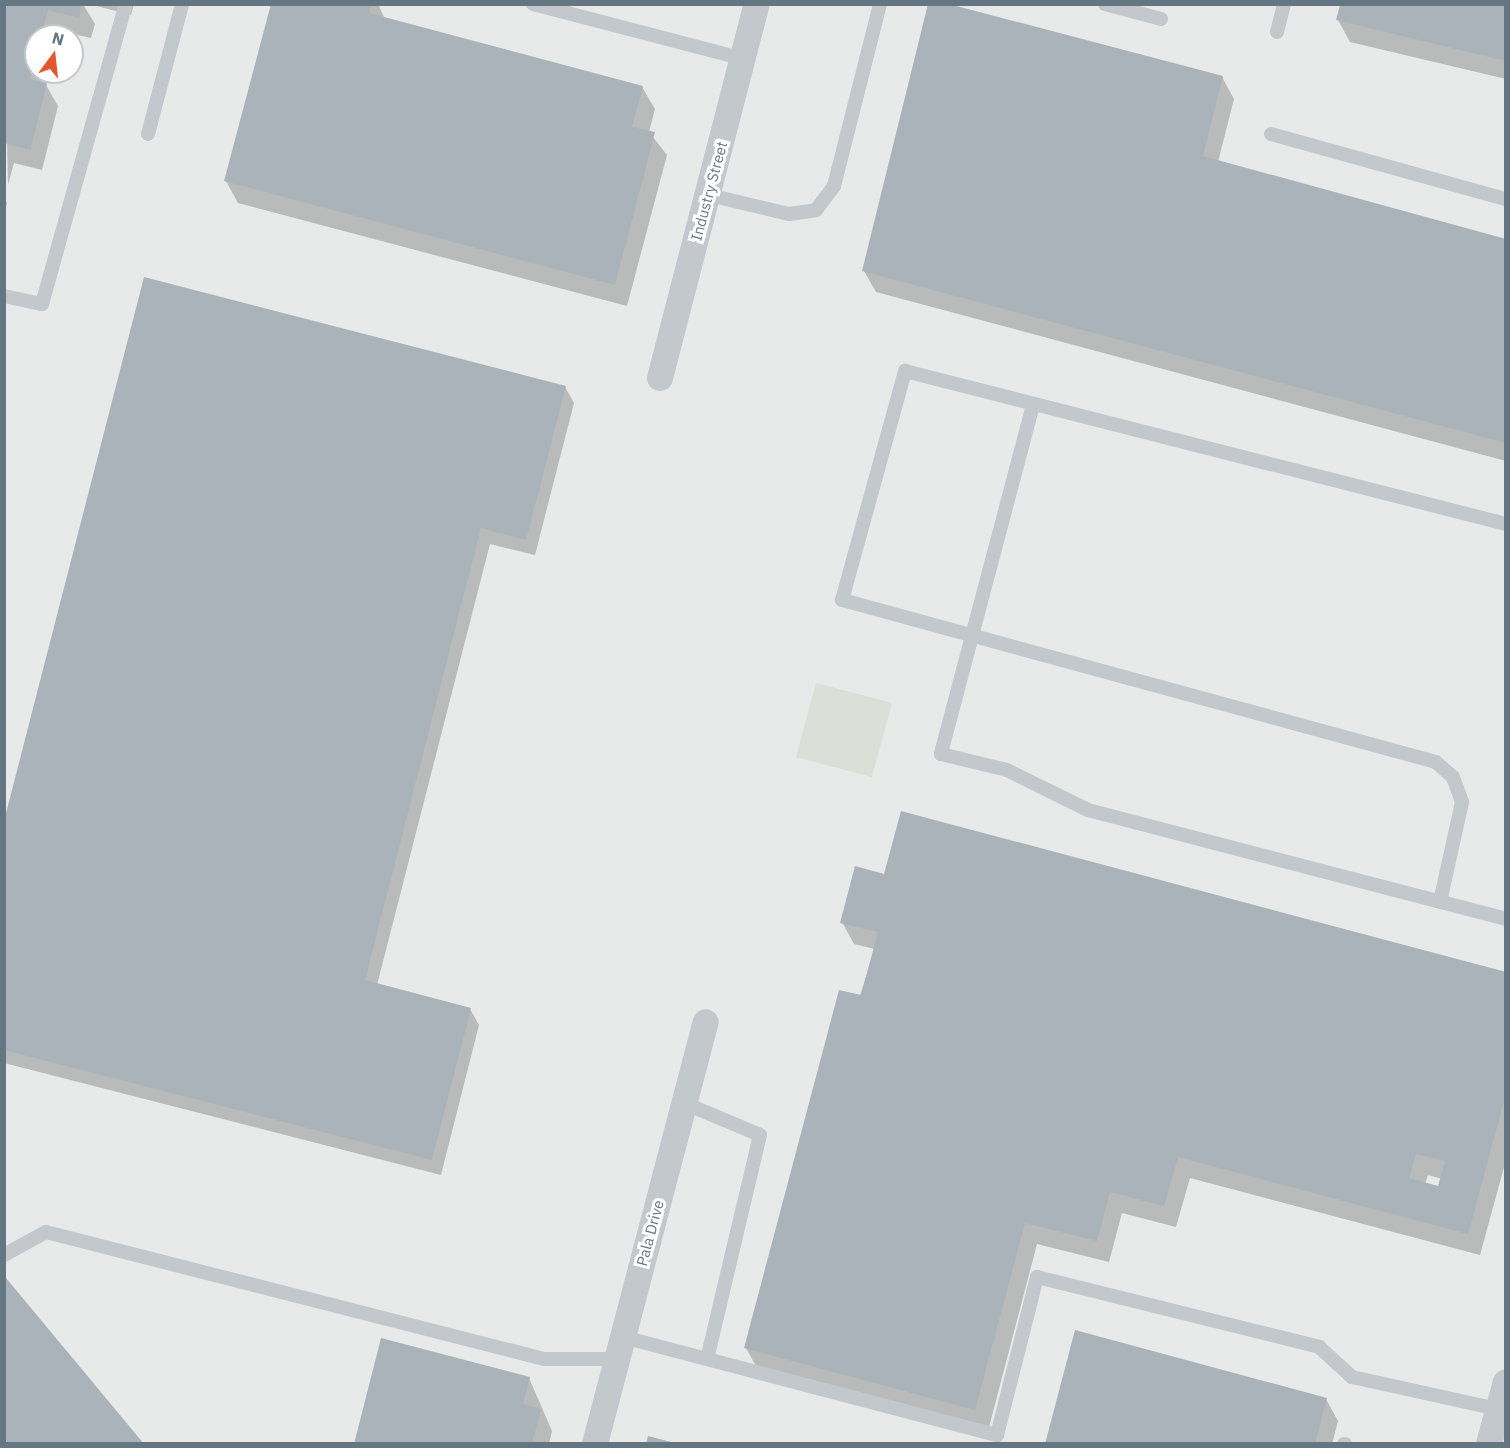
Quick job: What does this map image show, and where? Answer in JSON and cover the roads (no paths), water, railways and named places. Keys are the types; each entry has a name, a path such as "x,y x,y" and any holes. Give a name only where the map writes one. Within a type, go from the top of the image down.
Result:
{"street":[{"name":"Industry Street","path":"660,378 757,4"},
{"name":"Pala Drive","path":"595,1443 706,1022"},
{"path":"1489,1443 1506,1382"}],"lane":[{"path":"4,296 42,304 126,4"},
{"path":"148,134 182,4"},
{"path":"533,4 744,59"},
{"path":"709,195 789,213 816,210 834,186 880,4"},
{"path":"1105,4 1161,19"},
{"path":"1277,32 1284,4"},
{"path":"1271,134 1506,199"},
{"path":"1440,902 1462,802 1454,777 1437,762 842,600 905,370 1033,405 1506,524"},
{"path":"1033,405 941,754 1007,770 1088,810 1506,919"},
{"path":"684,1103 760,1136 707,1359"},
{"path":"4,1255 46,1233 67,1236 544,1359 620,1348 707,1359 998,1435 1037,1277 1319,1347 1352,1377 1498,1409"}]}
